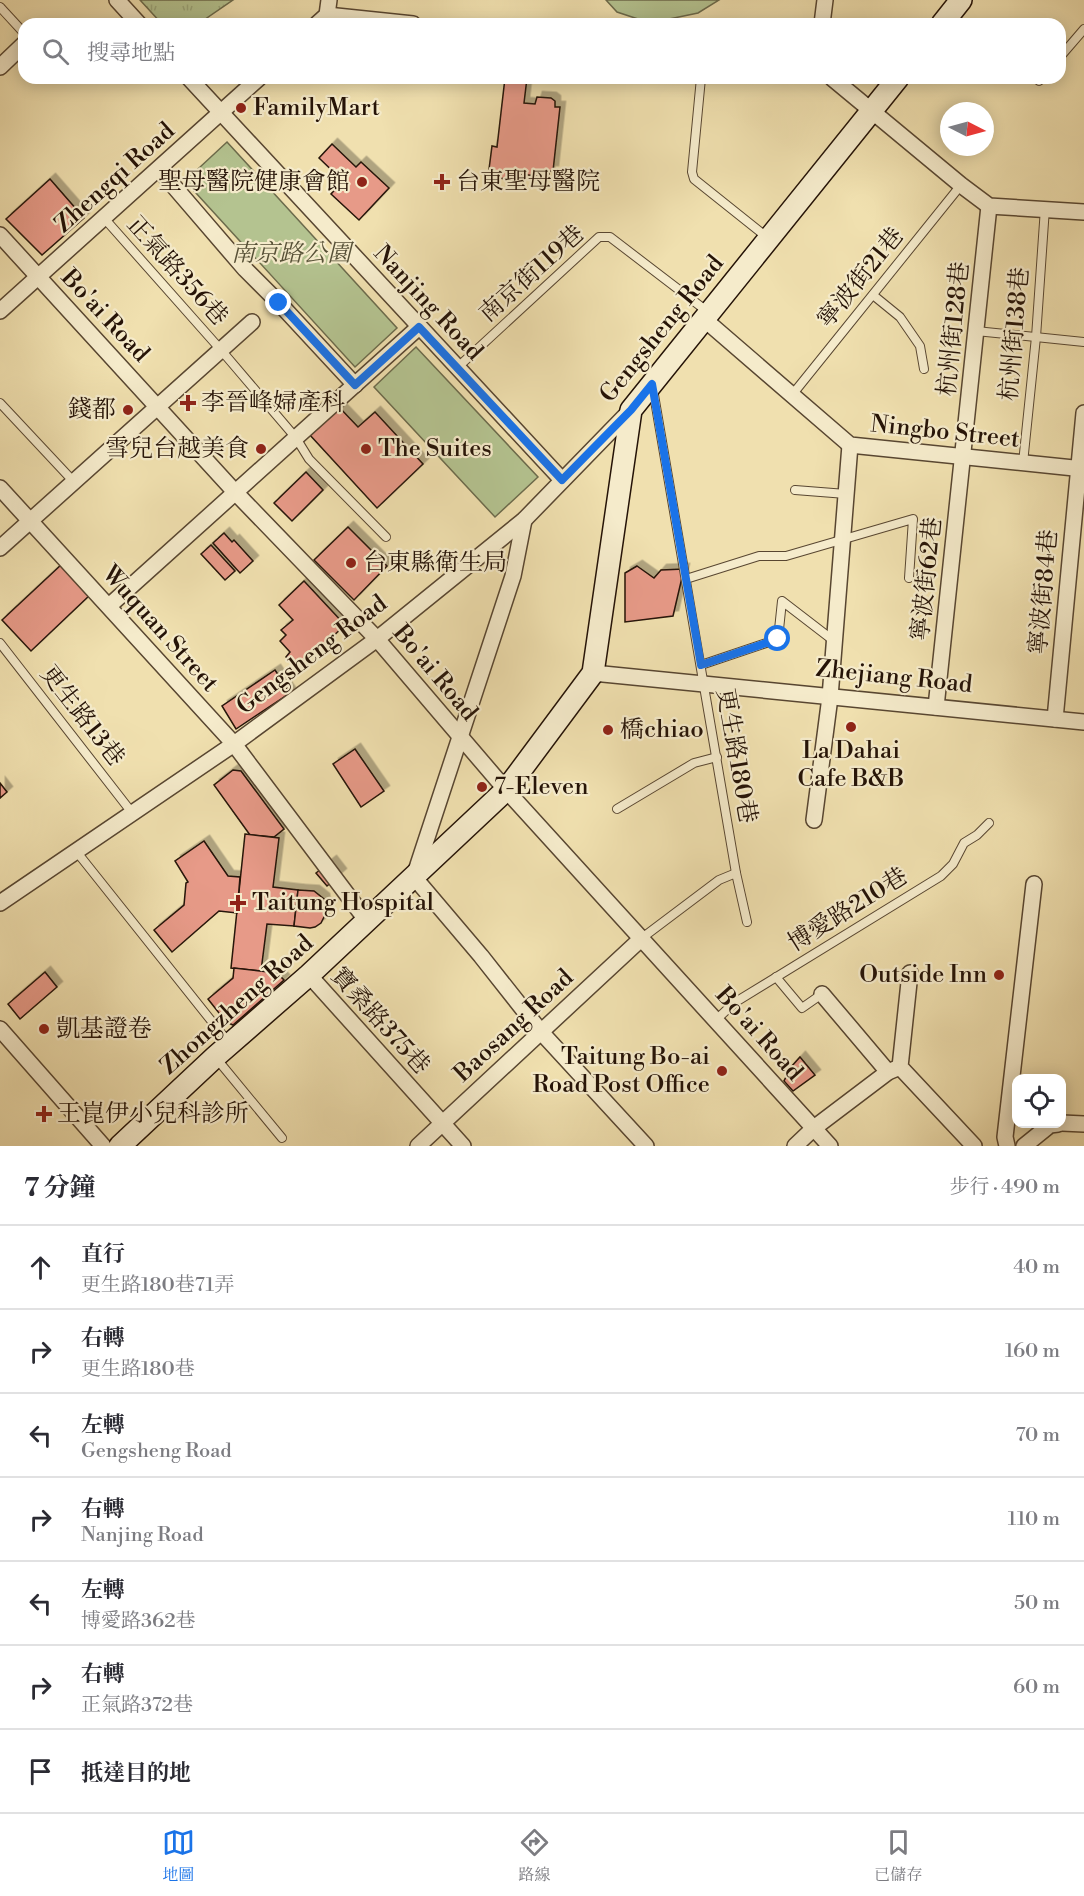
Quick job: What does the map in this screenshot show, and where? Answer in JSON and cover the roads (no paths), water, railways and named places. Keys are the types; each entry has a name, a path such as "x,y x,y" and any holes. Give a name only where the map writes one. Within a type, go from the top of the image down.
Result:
{"street":[{"path":"117,0 134,18"},
{"path":"823,18 825,0"},
{"path":"947,18 961,0"},
{"path":"324,13 364,18"},
{"path":"0,67 18,50"},
{"name":"Nanjing Road","path":"194,84 562,480"},
{"name":"Zhengqi Road","path":"0,311 253,84"},
{"path":"839,84 989,206 1084,212"},
{"name":"Gengsheng Road","path":"0,903 234,744 377,639 524,520 631,410 893,84"},
{"path":"159,169 245,269 355,385"},
{"name":"杭州街128巷","path":"963,456 989,206"},
{"name":"Bo'ai Road","path":"0,235 235,492 377,639 506,790 830,1146"},
{"name":"Ningbo Street","path":"707,316 850,445 1081,469"},
{"path":"0,548 252,322"},
{"path":"109,606 419,327"},
{"path":"506,790 593,673 631,410"},
{"name":"寧波街84巷","path":"1055,719 1081,469 1084,413"},
{"path":"814,820 830,697 850,445"},
{"name":"寧波街62巷","path":"936,707 963,456"},
{"name":"Wuquan Street","path":"0,488 234,744 367,921"},
{"name":"Zhongzheng Road","path":"414,877 513,576 524,520"},
{"name":"Zhejiang Road","path":"593,673 1084,722"},
{"name":"Zhongzheng Road","path":"120,1146 222,1051 309,975 506,790"},
{"path":"414,877 541,1032 646,1146"},
{"path":"1006,1146 1005,1137 1034,884"},
{"name":"Baosang Road","path":"418,1146 642,938"},
{"path":"795,1146 814,1128 894,1069 910,973"},
{"name":"寶桑路375巷","path":"309,975 463,1146"},
{"path":"822,994 894,1069 974,1146"},
{"path":"0,1029 103,1146"},
{"path":"1066,1123 1084,1124"},
{"path":"1024,1146 1046,1128"}],"lane":[{"path":"0,6 18,26"},
{"path":"1066,50 1084,29"},
{"path":"700,84 692,172 694,179 769,239"},
{"name":"寧波街21巷","path":"792,395 961,185"},
{"name":"杭州街138巷","path":"1023,463 1036,337 1045,208"},
{"name":"正氣路356巷","path":"104,218 296,438 309,459 386,537"},
{"name":"南京街119巷","path":"458,367 599,237 610,237 707,316"},
{"path":"873,295 900,317 920,346 924,369"},
{"path":"976,331 1084,342"},
{"name":"更生路180巷","path":"652,384 736,873 747,921"},
{"path":"0,403 74,482"},
{"path":"795,490 846,494"},
{"path":"686,579 759,556 786,556 913,519 909,578"},
{"path":"701,665 778,639 782,601 834,641"},
{"name":"更生路13巷","path":"0,643 133,814"},
{"path":"617,809 694,762 717,757"},
{"name":"博愛路210巷","path":"716,1020 734,1003 941,876 953,864 964,843 977,835 989,823"},
{"path":"75,850 222,1051 282,1138"},
{"path":"642,938 719,880 736,873"},
{"path":"776,977 802,1008 822,994"}],"place":[{"name":"FamilyMart","path":"241,108"},
{"name":"聖母醫院健康會館","path":"362,182"},
{"name":"台東聖母醫院","path":"442,182"},
{"name":"李晉峰婦產科","path":"188,403"},
{"name":"錢都","path":"128,410"},
{"name":"雪兒台越美食","path":"261,449"},
{"name":"The Suites","path":"366,449"},
{"name":"台東縣衛生局","path":"351,563"},
{"name":"La Dahai Cafe B&B","path":"851,727"},
{"name":"橋chiao","path":"608,730"},
{"name":"7-Eleven","path":"482,787"},
{"name":"Taitung Hospital","path":"238,903"},
{"name":"Outside Inn","path":"999,975"},
{"name":"凱基證卷","path":"44,1029"},
{"name":"Taitung Bo-ai Road Post Office","path":"722,1071"},
{"name":"王崑伊小兒科診所","path":"44,1114"}],"park label":[{"name":"南京路公園","path":"291,254"}]}
